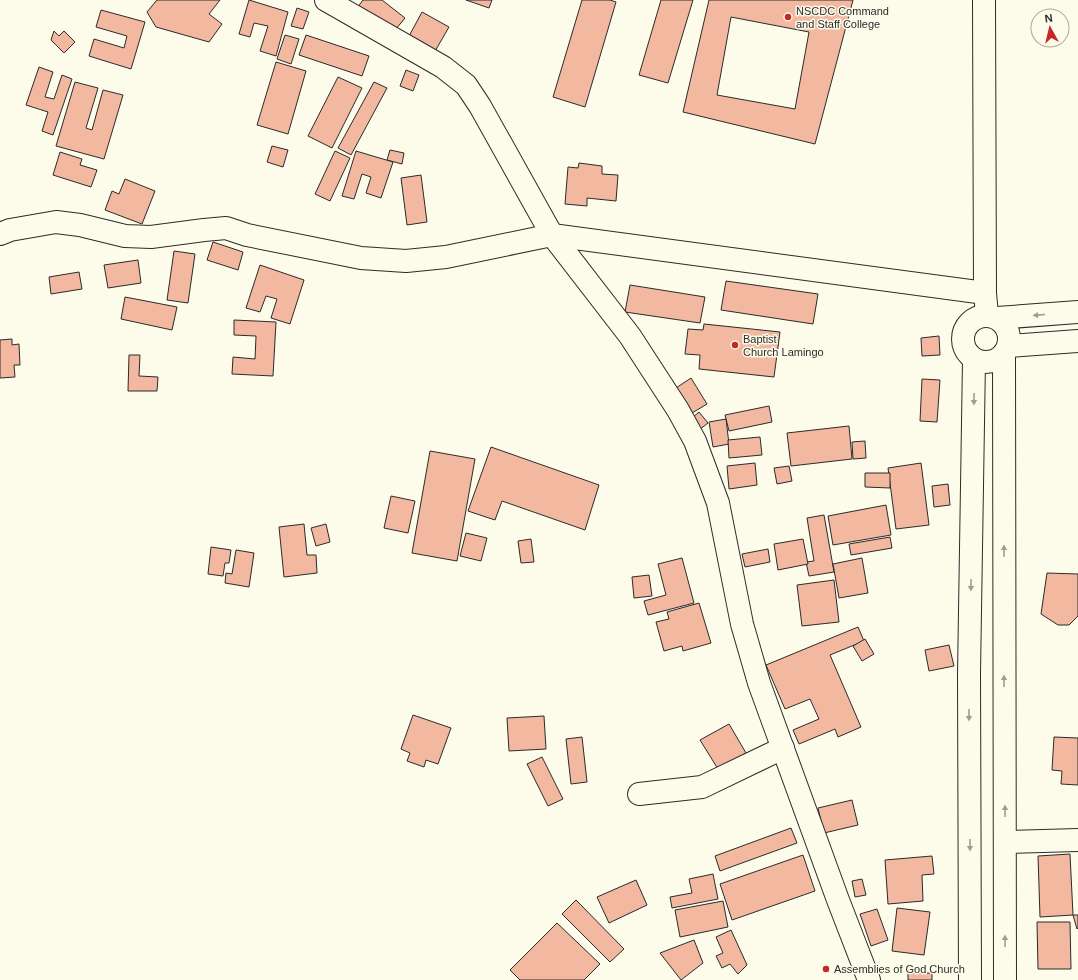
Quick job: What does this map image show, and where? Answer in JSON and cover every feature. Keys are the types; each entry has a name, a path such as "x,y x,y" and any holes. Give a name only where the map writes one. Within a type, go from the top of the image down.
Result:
{"street":[{"path":"326,0 443,67 466,85 480,106 552,235 630,336 678,410 695,441 718,503 742,624 759,683 838,900 869,980"},
{"path":"984,0 985,293 992,317 1006,325 1009,335 1006,350 1005,980"},
{"path":"0,234 10,230 56,222 80,225 125,236 151,237 226,228 247,235 361,258 406,261 446,257 552,235 985,293"},
{"path":"1078,312 977,317 968,323 963,333 962,343 966,353 974,360 985,363 995,361 1006,350 1078,341"},
{"path":"970,980 969,674 974,360"},
{"path":"639,794 702,787 783,748"},
{"path":"1005,842 1078,840"}],"building":[{"path":"157,0 220,0 209,14 222,24 209,42 156,27 147,12"},
{"path":"249,0 288,12 276,56 260,51 268,26 254,23 250,37 239,34"},
{"path":"363,0 382,0 405,18 391,35 357,8"},
{"path":"466,0 492,0 489,8"},
{"path":"582,0 610,0 616,2 585,107 553,97"},
{"path":"661,0 693,0 668,83 639,75"},
{"path":"709,0 853,0 815,144 683,112","holes":["731,17 809,32 795,109 717,95"]},
{"path":"297,8 309,12 303,29 291,26"},
{"path":"101,10 145,22 131,69 89,56 94,39 124,48 127,36 96,27"},
{"path":"422,12 449,27 434,53 408,38"},
{"path":"54,31 59,36 64,31 75,42 64,53 51,40"},
{"path":"285,35 299,39 291,64 277,59"},
{"path":"306,35 369,56 362,76 299,55"},
{"path":"276,62 306,71 288,134 257,125"},
{"path":"39,67 53,72 45,97 54,99 62,75 72,79 53,135 42,131 48,112 26,105"},
{"path":"406,70 419,75 413,91 400,86"},
{"path":"338,77 362,88 332,148 308,136"},
{"path":"75,82 98,88 86,128 92,130 103,90 123,95 104,159 56,146"},
{"path":"374,82 387,88 351,155 338,148"},
{"path":"272,146 288,150 283,167 267,162"},
{"path":"390,150 404,153 402,164 387,160"},
{"path":"335,151 350,158 330,201 315,194"},
{"path":"356,151 393,162 381,198 366,193 371,177 362,174 354,199 342,196"},
{"path":"60,152 82,159 80,165 97,170 91,187 53,175"},
{"path":"579,163 602,166 602,174 618,175 616,201 587,198 587,206 565,204 568,167 578,168"},
{"path":"421,175 427,222 407,225 401,178"},
{"path":"125,179 155,191 142,224 105,210 112,191 119,194"},
{"path":"213,242 243,252 238,270 207,260"},
{"path":"174,251 195,254 188,303 167,300"},
{"path":"138,260 141,283 108,288 104,265"},
{"path":"260,265 304,280 290,324 271,318 277,299 266,296 260,312 246,308"},
{"path":"79,272 82,289 51,294 49,277"},
{"path":"726,281 818,294 813,324 721,310"},
{"path":"630,285 705,297 700,323 625,312"},
{"path":"125,297 177,307 172,330 121,319"},
{"path":"234,320 276,322 273,376 232,374 233,357 255,359 256,336 234,335"},
{"path":"704,324 780,332 774,377 699,369 700,355 685,354 688,329 703,330"},
{"path":"939,336 940,355 922,356 921,338"},
{"path":"12,339 12,345 19,344 20,365 14,365 15,377 0,378 0,340"},
{"path":"129,355 140,355 139,376 158,377 157,391 128,391"},
{"path":"691,378 707,404 692,413 676,388"},
{"path":"922,379 940,380 937,422 920,421"},
{"path":"769,406 772,422 729,431 725,415"},
{"path":"699,412 708,423 699,430 691,419"},
{"path":"726,419 729,444 713,447 709,422"},
{"path":"849,426 852,459 791,466 787,433"},
{"path":"760,437 762,455 729,458 728,440"},
{"path":"865,441 866,458 853,459 852,442"},
{"path":"491,447 599,485 585,530 502,501 495,520 468,511"},
{"path":"430,451 475,459 457,561 412,553"},
{"path":"755,463 757,485 729,489 727,466"},
{"path":"921,463 929,525 896,529 888,468"},
{"path":"789,466 792,481 777,484 774,468"},
{"path":"865,473 890,473 890,488 865,487"},
{"path":"948,484 950,505 934,507 932,486"},
{"path":"391,496 415,501 408,533 384,528"},
{"path":"886,505 891,535 833,545 828,516"},
{"path":"824,515 834,572 809,576 806,562 814,561 807,518"},
{"path":"304,524 307,555 316,555 317,573 284,577 279,527"},
{"path":"326,524 330,542 316,546 311,528"},
{"path":"466,533 487,538 481,561 460,556"},
{"path":"890,537 892,548 851,555 849,544"},
{"path":"531,539 534,562 521,563 518,541"},
{"path":"803,539 808,564 778,570 774,544"},
{"path":"211,547 231,550 229,563 225,563 223,576 208,574"},
{"path":"768,549 770,562 745,567 742,554"},
{"path":"236,550 254,553 249,587 225,583 226,573 232,574"},
{"path":"682,558 694,603 648,615 644,601 666,595 658,564"},
{"path":"862,558 868,593 839,598 833,564"},
{"path":"1047,573 1078,574 1078,616 1069,625 1058,625 1041,614"},
{"path":"649,575 652,596 634,598 632,577"},
{"path":"834,580 839,622 802,626 797,585"},
{"path":"699,603 711,643 683,651 682,646 664,651 656,622 669,619 667,612"},
{"path":"858,627 864,641 830,655 861,727 838,737 835,729 799,744 793,730 819,719 810,699 785,709 766,665"},
{"path":"865,639 874,654 862,661 853,646"},
{"path":"949,645 954,666 929,671 925,650"},
{"path":"413,715 451,728 438,764 426,760 424,767 407,761 410,753 401,749"},
{"path":"544,716 546,749 509,751 507,718"},
{"path":"729,724 746,753 718,769 700,740"},
{"path":"582,737 587,782 571,784 566,739"},
{"path":"1054,737 1078,738 1078,785 1061,784 1062,771 1052,770"},
{"path":"542,757 563,799 548,806 527,764"},
{"path":"852,800 858,825 824,833 818,808"},
{"path":"791,828 797,843 720,871 715,856"},
{"path":"1070,854 1073,915 1040,917 1038,856"},
{"path":"803,855 815,891 732,920 720,884"},
{"path":"932,856 934,874 922,875 923,901 888,904 885,860"},
{"path":"713,874 718,899 672,908 670,897 692,893 689,879"},
{"path":"862,879 866,895 855,897 852,881"},
{"path":"636,880 647,905 609,923 597,897"},
{"path":"576,900 624,949 610,962 562,914"},
{"path":"723,901 728,927 680,937 675,910"},
{"path":"897,908 930,912 924,955 892,951"},
{"path":"877,909 888,940 871,946 860,914"},
{"path":"1073,915 1078,915 1077,929"},
{"path":"1037,922 1070,922 1071,969 1038,969"},
{"path":"557,923 600,964 584,980 520,980 510,970"},
{"path":"731,930 747,965 738,974 730,964 722,968 716,956 723,953 716,937"},
{"path":"694,940 703,963 681,980 660,953"},
{"path":"908,973 932,973 932,980 908,980"}],"place":[{"name":"NSCDC Command and Staff College","path":"788,17"},
{"name":"Baptist Church Lamingo","path":"735,345"},
{"name":"Assemblies of God Church","path":"826,969"}]}
